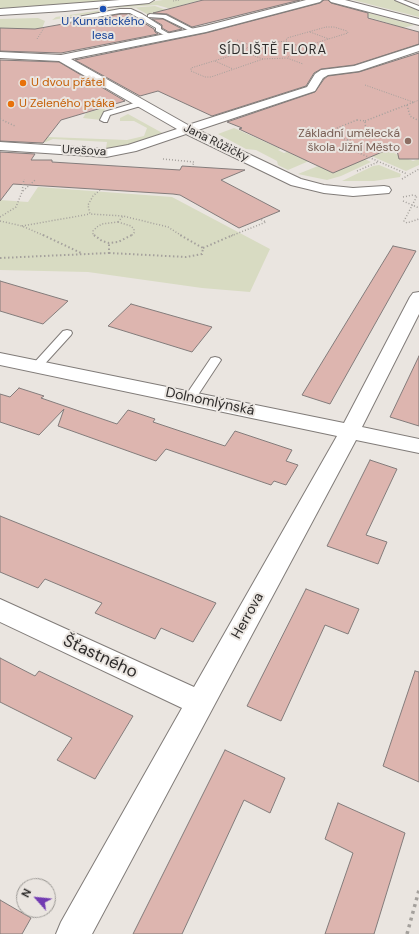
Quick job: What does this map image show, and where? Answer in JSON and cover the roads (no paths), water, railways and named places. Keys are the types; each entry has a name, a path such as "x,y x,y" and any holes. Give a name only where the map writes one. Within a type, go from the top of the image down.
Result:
{"street":[{"path":"0,12 71,8 149,0"},
{"name":"Jana Růžičky","path":"0,55 61,58 194,31 317,0"},
{"path":"334,0 419,22"},
{"path":"188,130 311,89 319,76 326,72 355,69 419,48"},
{"name":"Jana Růžičky","path":"61,58 136,105 296,182 324,189 353,192 384,190"},
{"name":"Urešova","path":"0,146 106,153 131,148 188,130"},
{"name":"Herrova","path":"73,934 350,431 419,297"},
{"name":"Dolnomlýnská","path":"0,359 419,446"},
{"name":"Šťastného","path":"0,610 200,703"}],"lane":[{"path":"398,0 419,8"},
{"path":"67,23 65,22 67,20 120,11 131,11 159,27 158,30 170,36"},
{"path":"150,16 164,16 194,31"},
{"path":"121,102 136,105"},
{"path":"104,120 107,114 136,105"},
{"path":"37,366 67,333"},
{"path":"190,398 215,360"}],"place":[{"name":"U Kunratického lesa","path":"103,9"},
{"name":"U dvou přátel","path":"23,83"},
{"name":"U Zeleného ptáka","path":"11,104"},
{"name":"Základní umělecká škola Jižní Město","path":"408,141"}],"district":[{"name":"SÍDLIŠTĚ FLORA","path":"273,51"}]}
